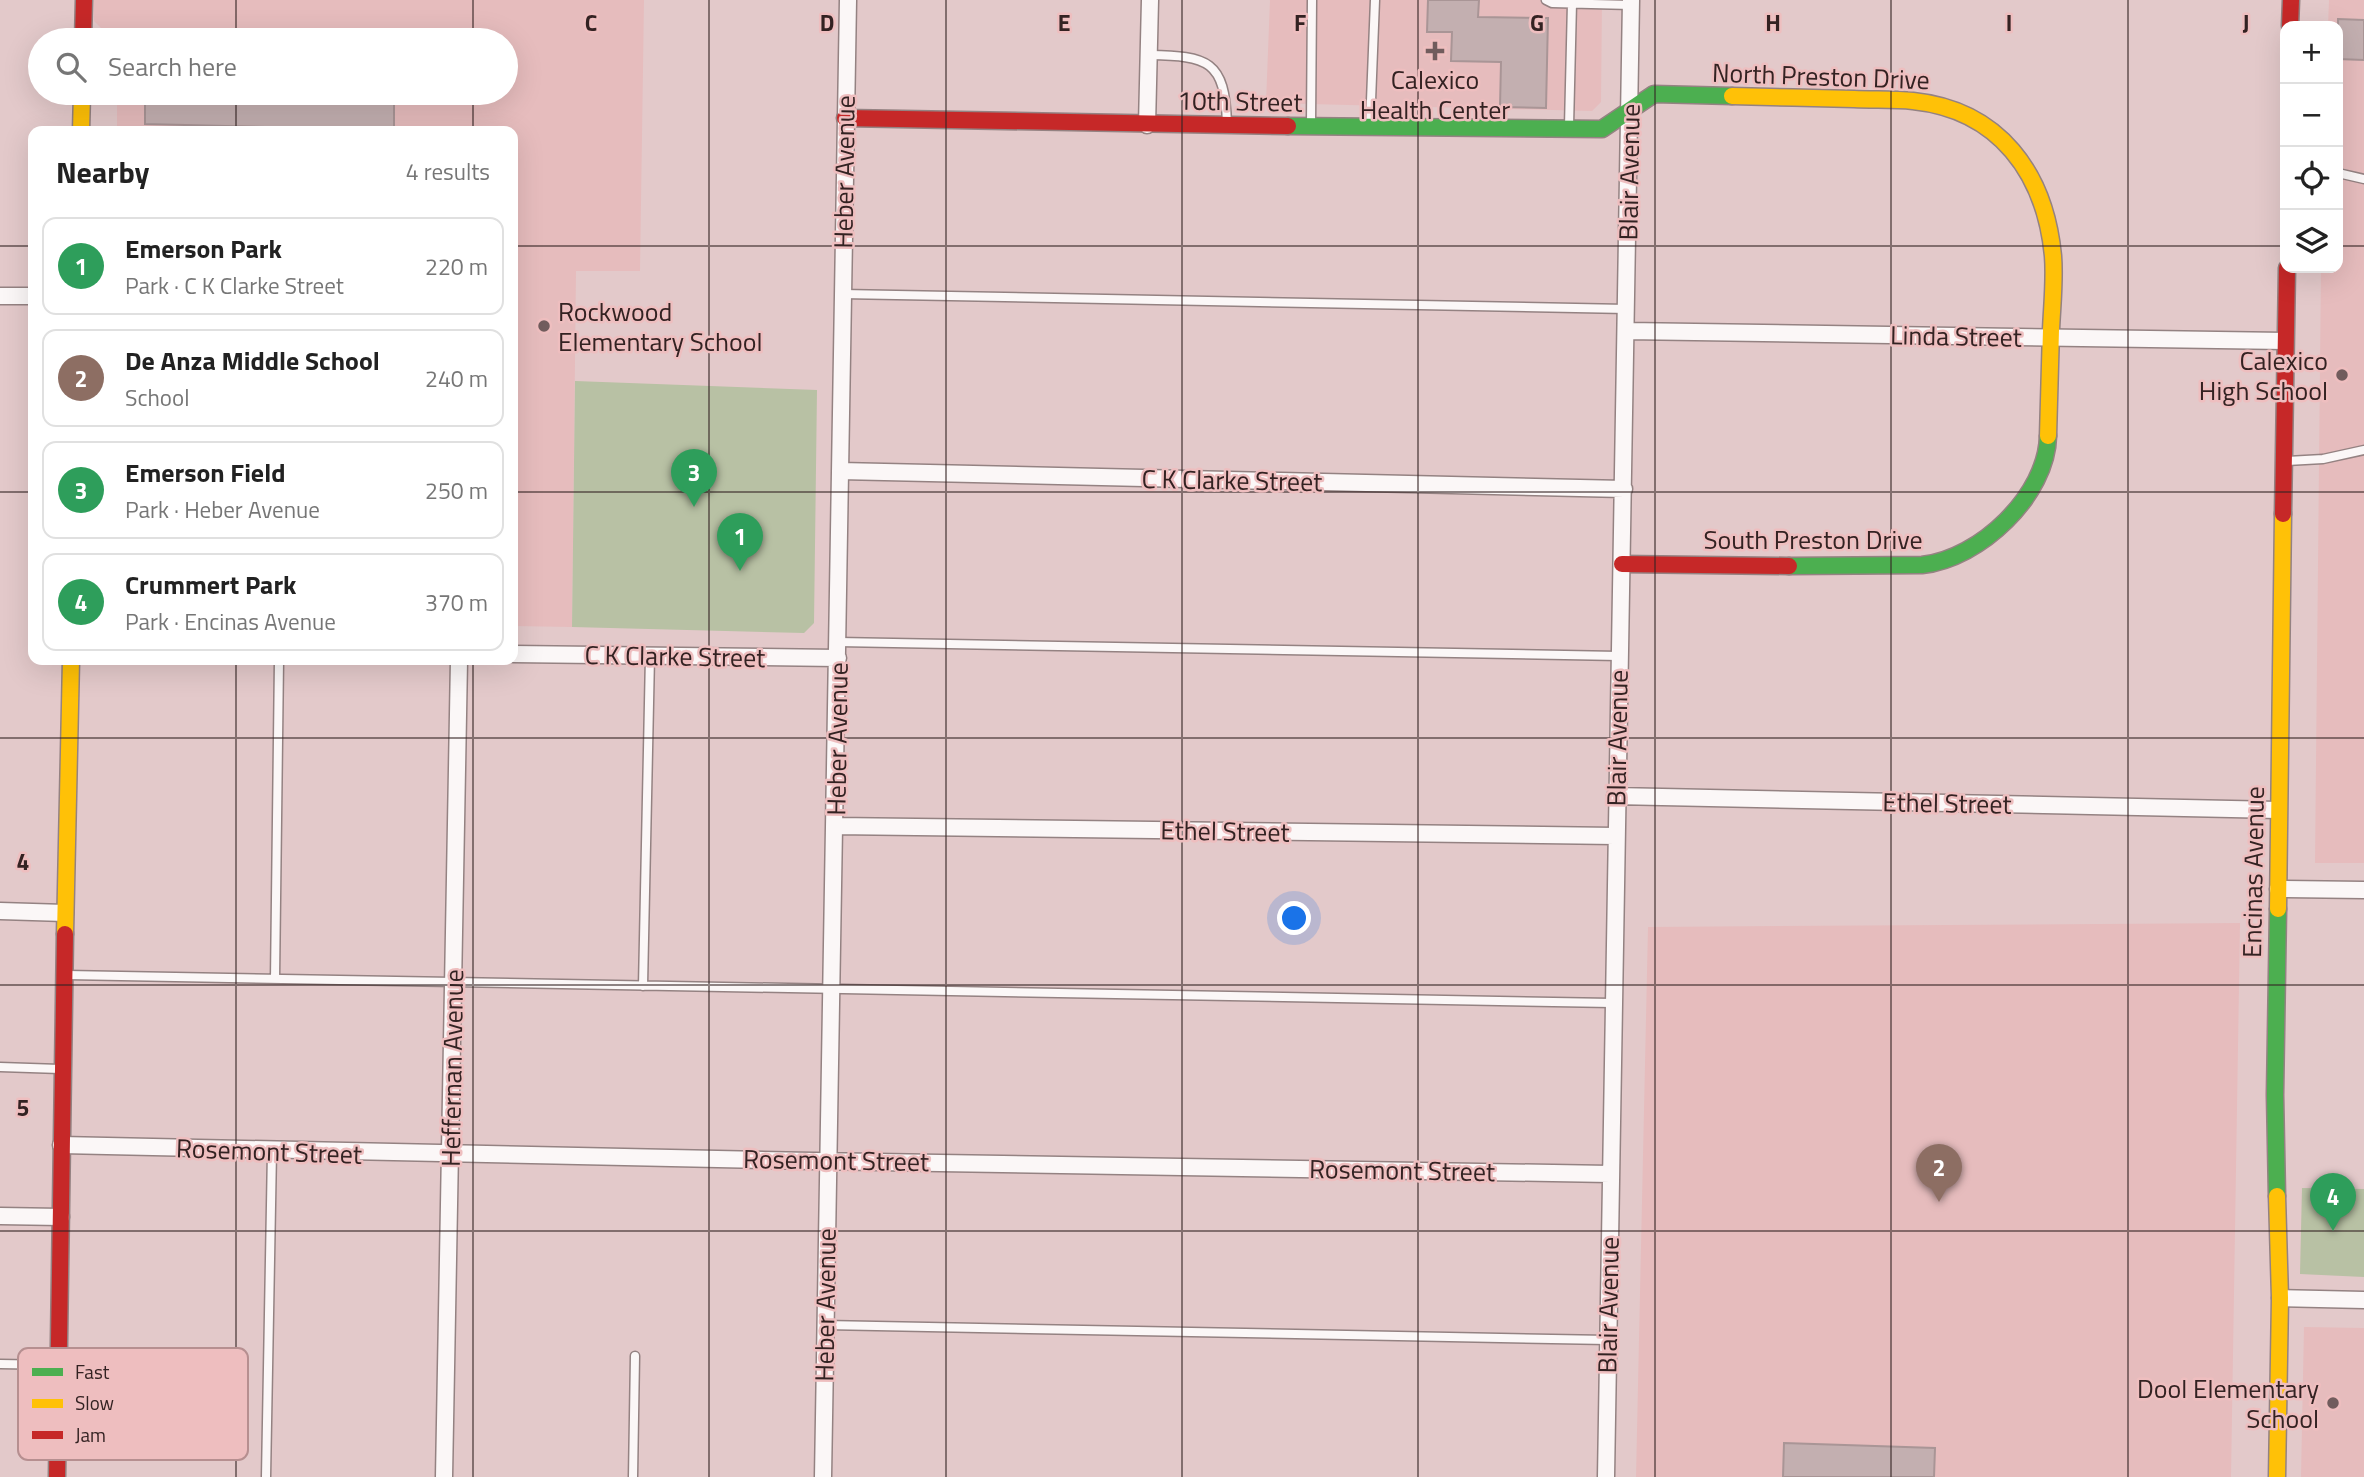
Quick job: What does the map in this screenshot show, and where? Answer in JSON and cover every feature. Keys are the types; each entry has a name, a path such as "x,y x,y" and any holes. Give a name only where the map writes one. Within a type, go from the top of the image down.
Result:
{"street":[{"path":"83,28 84,0"},
{"name":"Heber Avenue","path":"823,1477 848,0"},
{"path":"1147,125 1150,0"},
{"path":"2290,21 2291,0"},
{"name":"Blair Avenue","path":"1606,1477 1615,796 1624,489 1631,3"},
{"name":"North Preston Drive","path":"1629,110 1654,94 1913,101 1936,104 1963,113 1992,128 2014,150 2034,180 2050,228 2053,258 2051,338"},
{"path":"81,126 82,105"},
{"name":"10th Street","path":"845,118 1147,125 1601,129 1629,110"},
{"name":"Encinas Avenue","path":"2277,1477 2280,1298 2275,1095 2287,273"},
{"path":"0,296 28,296"},
{"name":"Linda Street","path":"1627,331 2285,341"},
{"name":"South Preston Drive","path":"1622,564 1893,567 1934,564 1972,548 2001,527 2021,504 2042,472 2048,450 2051,338"},
{"name":"C K Clarke Street","path":"840,471 1624,489"},
{"name":"C K Clarke Street","path":"518,654 650,656 838,650"},
{"path":"59,1348 71,665"},
{"name":"Heffernan Avenue","path":"444,1477 459,665"},
{"name":"Ethel Street","path":"1615,796 2278,810"},
{"name":"Ethel Street","path":"835,826 1615,836"},
{"path":"2278,889 2364,890"},
{"path":"0,911 65,913"},
{"name":"Rosemont Street","path":"61,1145 450,1156 1610,1174"},
{"path":"0,1216 61,1217"},
{"path":"2280,1298 2364,1300"}],"lane":[{"path":"1311,126 1312,0"},
{"path":"1370,127 1375,0"},
{"path":"1546,0 1552,3 1631,3"},
{"path":"1569,128 1572,3"},
{"path":"1149,55 1196,58 1210,67 1222,81 1226,97 1227,125"},
{"path":"2343,174 2364,179"},
{"path":"842,294 1627,309"},
{"path":"2284,461 2323,459 2364,450"},
{"path":"838,650 1619,656"},
{"path":"643,986 650,656"},
{"path":"275,979 279,665"},
{"path":"64,975 1612,1003"},
{"path":"0,1067 62,1069"},
{"path":"266,1477 272,1151"},
{"path":"825,1325 1608,1340"},
{"path":"633,1477 635,1356"},
{"path":"0,1364 18,1364"}],"shaded area":[{"name":"Rockwood Elementary School","path":"94,0 644,0 640,271 576,271 572,627 518,626 518,126 117,126 117,105 518,105 518,28 101,28 94,21"},
{"name":"Calexico Health Center","path":"1270,0 1602,0 1601,102 1592,111 1266,103"},
{"name":"Calexico High School","path":"2329,0 2364,0 2364,863 2315,863 2321,273 2343,273 2343,21 2328,21"},
{"path":"2240,923 2231,1477 1636,1477 1648,927"},
{"name":"Dool Elementary School","path":"2304,1327 2364,1328 2364,1477 2301,1477"}],"green space":[{"path":"575,381 817,390 814,623 804,633 572,627"},
{"path":"2302,1188 2364,1189 2364,1277 2300,1274"}],"building":[{"path":"1428,0 1479,0 1478,17 1548,18 1546,108 1500,107 1501,62 1451,61 1452,32 1427,32"},
{"path":"2364,20 2364,60 2343,59 2343,21 2338,21"},
{"path":"145,105 394,105 394,126 145,124"},
{"path":"1784,1443 1935,1448 1934,1477 1783,1477"}],"traffic: fast":[{"path":"1288,126 1602,129 1654,94 1732,96"},
{"path":"1789,566 1922,565 1966,551 1987,537 2023,501 2045,458 2048,436"},
{"path":"2277,1196 2275,1095 2278,909"}],"traffic: slow":[{"path":"1732,96 1913,101 1943,107 1970,117 1993,132 2012,151 2028,173 2040,198 2053,256 2048,436"},
{"path":"81,126 82,105"},
{"path":"2278,909 2283,514"},
{"path":"65,934 71,665"},
{"path":"2277,1196 2280,1298 2277,1477"}],"traffic: jam":[{"path":"83,28 84,0"},
{"path":"2290,21 2291,0"},
{"path":"845,118 1288,126"},
{"path":"2283,514 2287,273"},
{"path":"1622,564 1789,566"},
{"path":"59,1348 65,934"},
{"path":"57,1460 57,1477"}],"place":[{"name":"Calexico Health Center","path":"1435,51"},
{"name":"Rockwood Elementary School","path":"544,326"},
{"name":"Calexico High School","path":"2342,375"},
{"name":"Emerson Field","path":"694,507"},
{"name":"Emerson Park","path":"740,571"},
{"name":"De Anza Middle School","path":"1939,1202"},
{"name":"Crummert Park","path":"2333,1231"},
{"name":"Dool Elementary School","path":"2333,1403"}]}
